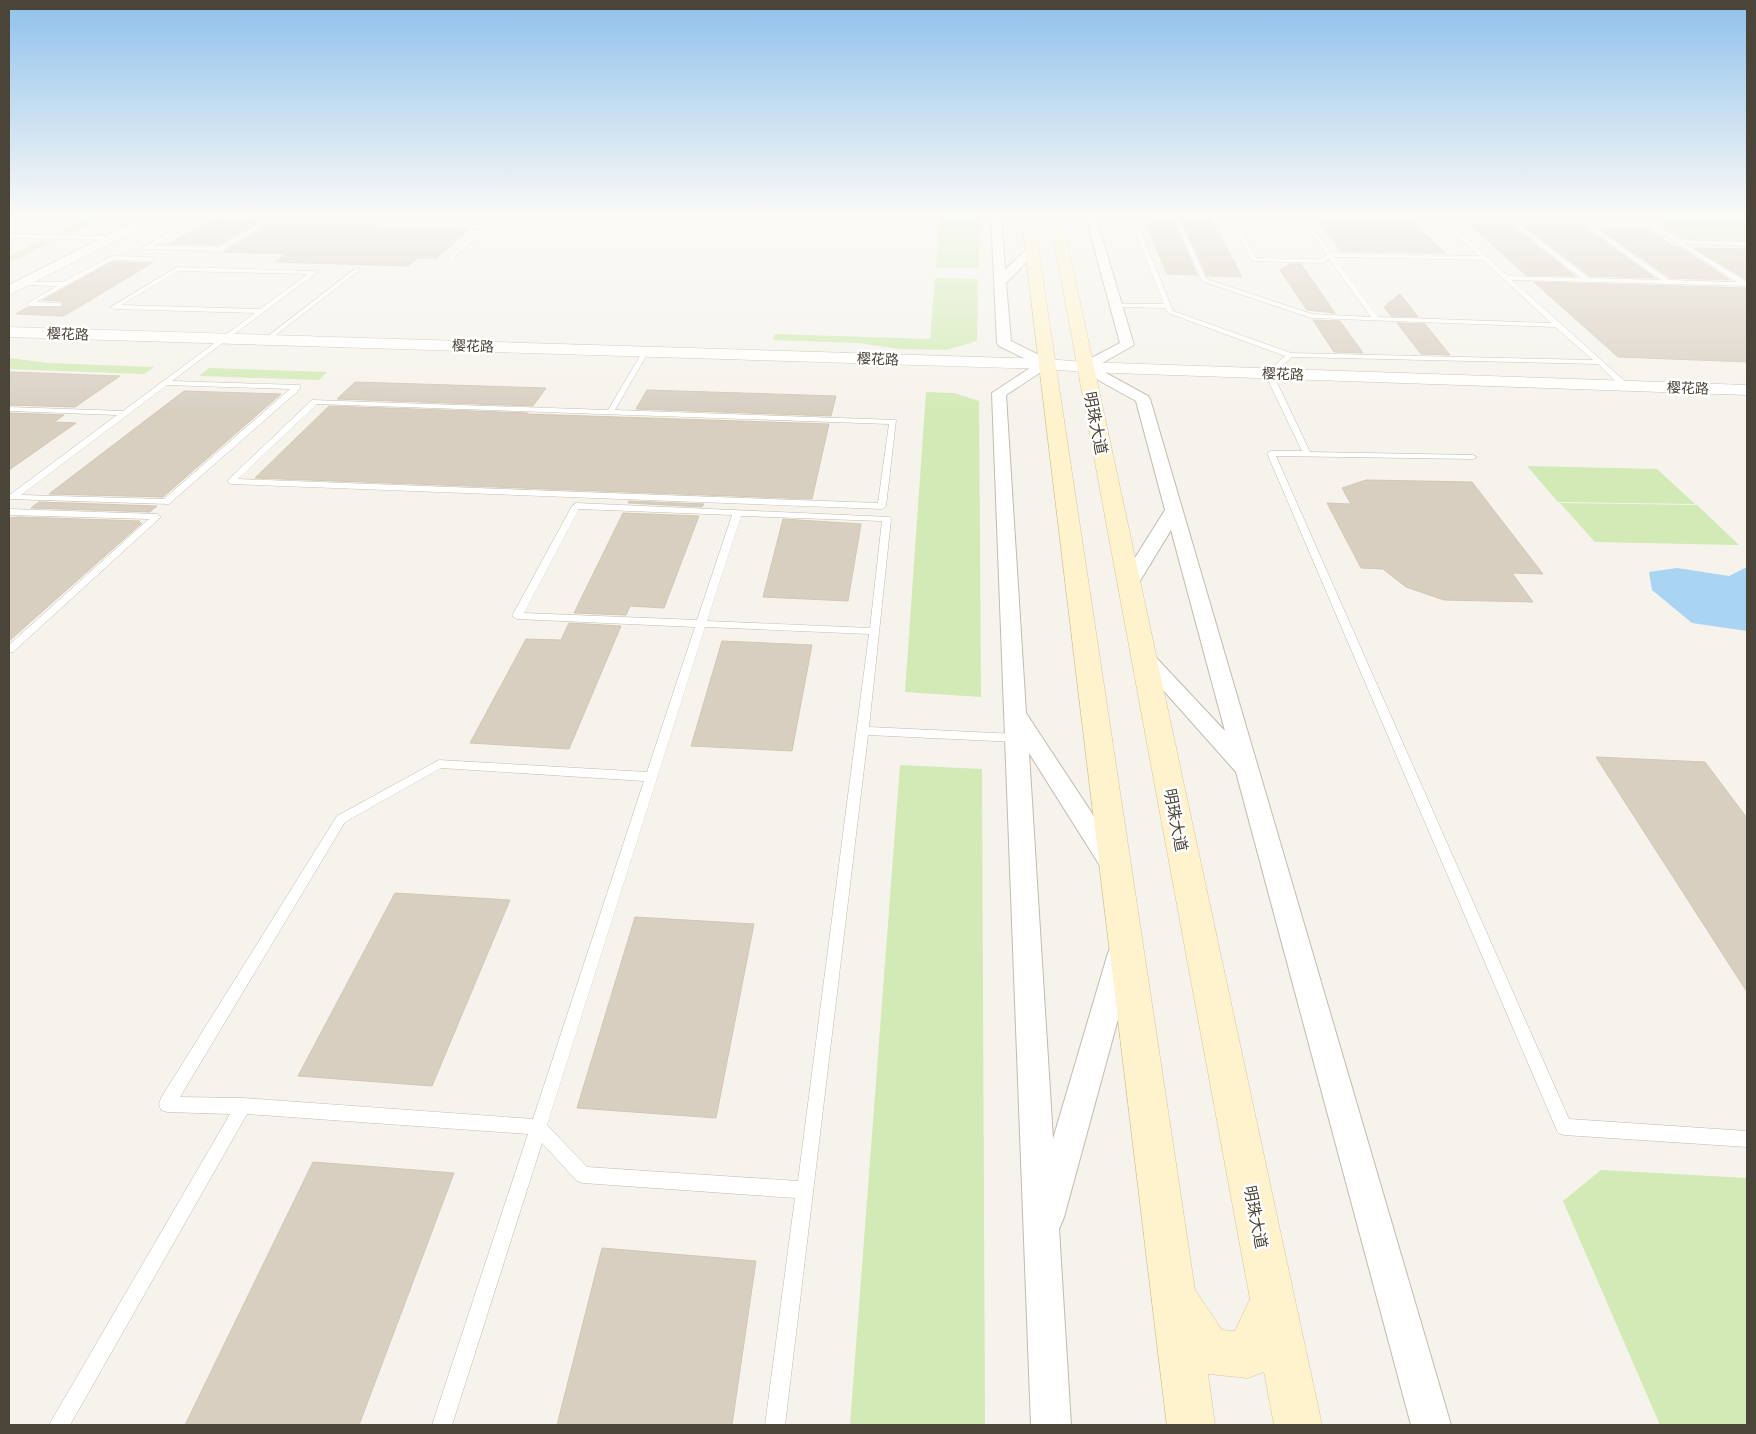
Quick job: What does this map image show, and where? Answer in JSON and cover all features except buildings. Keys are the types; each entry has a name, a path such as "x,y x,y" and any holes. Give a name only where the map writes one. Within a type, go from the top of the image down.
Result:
{"main road":[{"name":"明珠大道","path":"1036,281 1046,364 1086,477 1128,585 1298,1425"},
{"name":"明珠大道","path":"1064,281 1071,295 1084,367 1086,477 1115,867 1191,1425"},
{"path":"1037,294 1047,302 1061,302 1071,295"},
{"path":"1174,1298 1210,1352 1248,1355 1273,1301"}],"street":[{"path":"9,291 27,281"},
{"path":"1084,367 1127,345 1109,281"},
{"path":"1000,282 1004,343 1046,364"},
{"name":"樱花路","path":"9,332 1046,364 1269,374 1747,390"},
{"path":"1046,364 999,392 1051,1425"},
{"path":"1084,367 1143,399 1431,1425"},
{"path":"1128,585 1174,510"},
{"path":"1142,655 1246,769"},
{"path":"1015,712 1115,867"},
{"path":"1041,1236 1125,942"}],"lane":[{"path":"59,304 29,304 70,281"},
{"path":"157,281 114,307 263,311"},
{"path":"10,497 302,281"},
{"path":"266,340 343,281"},
{"path":"1157,281 1170,312 1290,356 1600,362"},
{"path":"1207,281 1311,316 1557,324"},
{"path":"1349,281 1376,319"},
{"path":"1509,281 1625,386"},
{"path":"1624,281 1745,283"},
{"path":"23,283 64,284"},
{"path":"1116,306 1167,306"},
{"path":"610,412 646,352"},
{"path":"1290,356 1269,374 1307,454"},
{"path":"10,497 166,502 297,387 165,383"},
{"path":"315,402 610,412 893,422 882,506 230,481 315,402"},
{"path":"9,409 125,413"},
{"path":"1473,457 1271,453 1564,1127 1747,1139"},
{"path":"775,1425 863,731 887,519 576,506 517,616 874,632"},
{"path":"9,512 157,517 9,650"},
{"path":"442,1425 737,513"},
{"path":"863,731 1016,738"},
{"path":"651,777 439,764 341,819 167,1104 243,1106 538,1127 583,1175 805,1190"},
{"path":"59,1425 243,1106"}],"green space":[{"path":"935,281 978,281 977,341 946,350 899,349 859,343 773,340 775,334 930,339"},
{"path":"9,358 49,363 154,367 144,374 9,369"},
{"path":"209,368 327,372 319,380 199,376"},
{"path":"926,392 954,393 979,401 981,697 905,692"},
{"path":"1527,466 1657,469 1695,504 1558,502"},
{"path":"1560,503 1697,505 1739,545 1595,542"},
{"path":"900,765 982,769 985,1425 850,1425"},
{"path":"1601,1170 1747,1178 1747,1425 1660,1425 1563,1201"}],"water":[{"path":"1747,567 1747,631 1692,623 1652,590 1649,572 1677,568 1729,576"}]}
